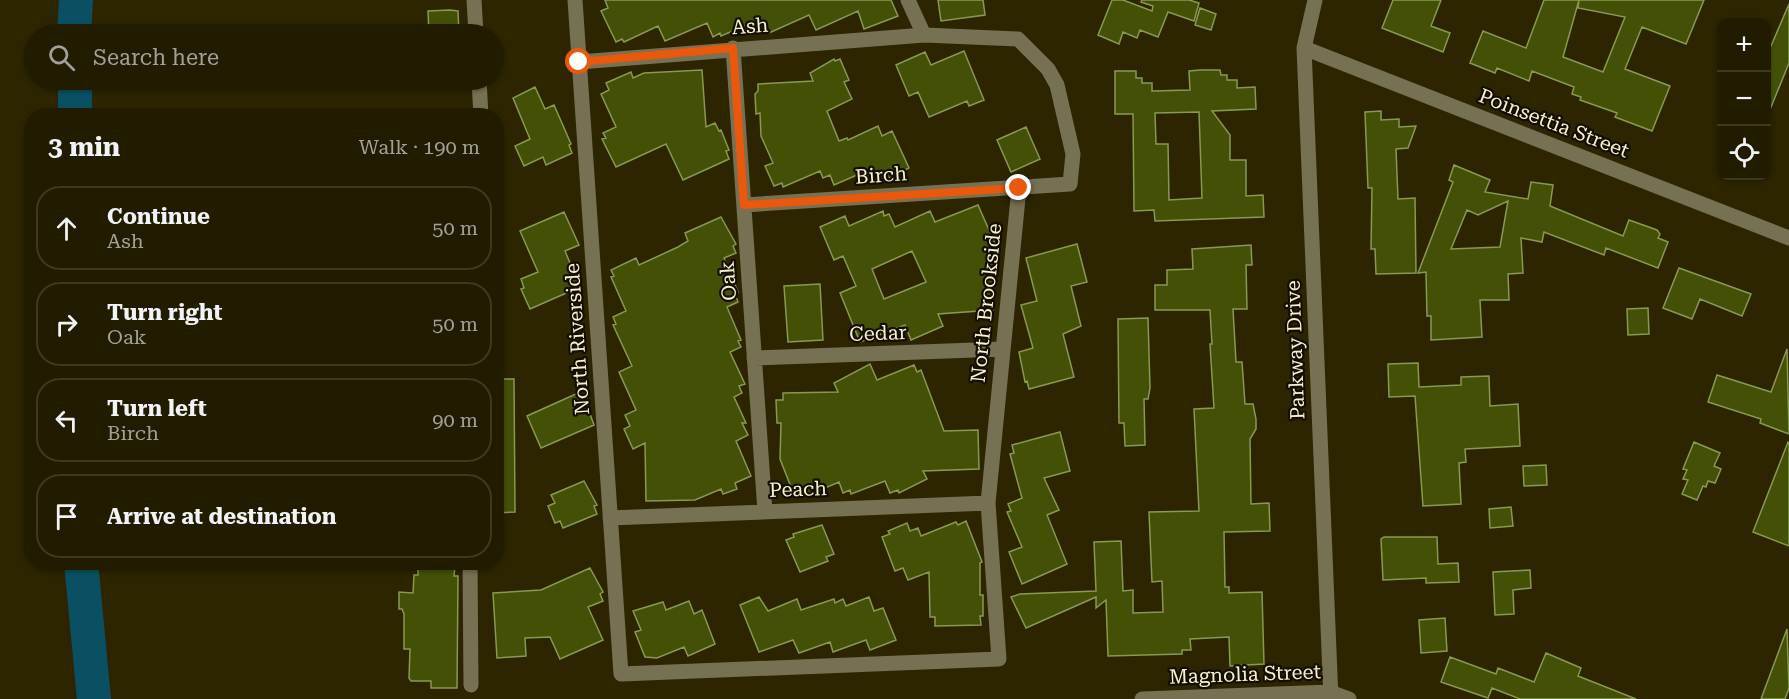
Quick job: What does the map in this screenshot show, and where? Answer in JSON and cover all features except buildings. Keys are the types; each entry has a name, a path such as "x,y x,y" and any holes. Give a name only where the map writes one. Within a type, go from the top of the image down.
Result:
{"street":[{"path":"474,0 475,24"},
{"name":"North Riverside","path":"575,0 621,674"},
{"path":"908,0 924,36 1018,39 1048,69 1057,85 1073,153 1070,184 1019,188"},
{"name":"Parkway Drive","path":"1315,0 1304,48 1330,695"},
{"name":"Ash","path":"579,62 733,48 924,36"},
{"name":"Oak","path":"733,48 765,512"},
{"name":"Poinsettia Street","path":"1304,48 1789,238"},
{"path":"480,90 481,108"},
{"name":"Birch","path":"744,205 1019,188"},
{"name":"North Brookside","path":"621,674 999,659 988,503 1019,188"},
{"name":"Cedar","path":"754,358 1002,349"},
{"name":"Peach","path":"610,518 988,503"},
{"path":"470,570 471,685"},
{"name":"Magnolia Street","path":"1142,699 1330,695 1349,699"}],"waterway":[{"path":"75,24 76,0"},
{"path":"75,90 75,108"},
{"path":"82,570 94,699"}],"route":[{"path":"579,62 733,48 744,205 1019,188"}]}
